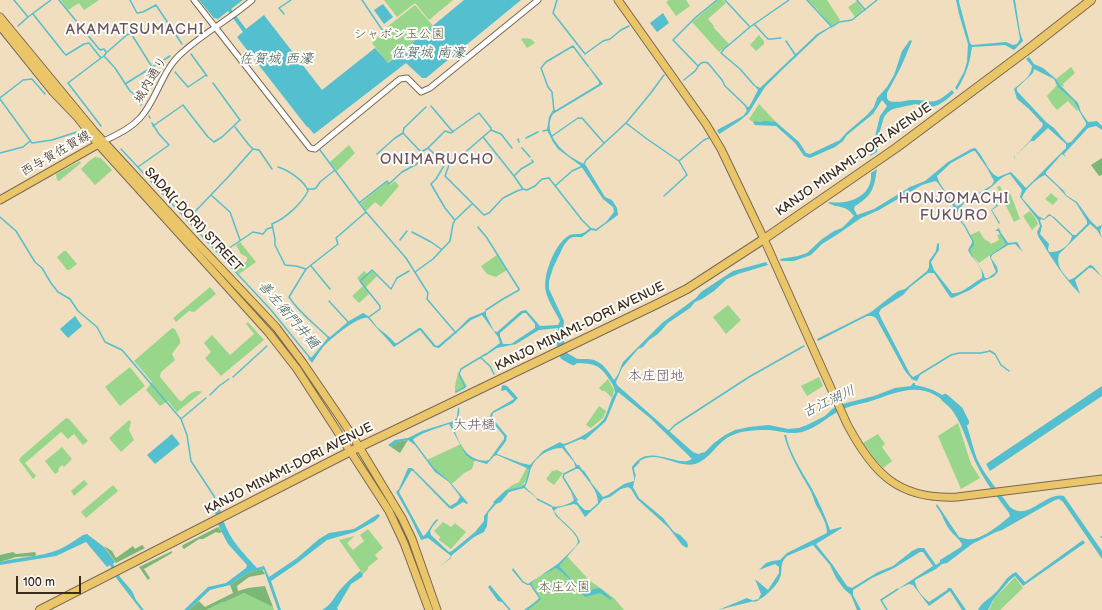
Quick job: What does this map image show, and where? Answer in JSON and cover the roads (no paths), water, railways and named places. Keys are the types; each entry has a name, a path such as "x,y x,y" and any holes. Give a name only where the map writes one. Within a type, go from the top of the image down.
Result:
{"highway":[{"name":"KANJO MINAMI-DORI AVENUE","path":"40,610 355,449 687,289 764,239 896,148 1026,51 1091,0"}],"main road":[{"path":"618,0 713,135 764,239 858,446 871,464 882,474 904,489 916,494 941,498 1102,479"},
{"name":"SADAI(-DORI) STREET","path":"0,17 101,143"},
{"name":"SADAI(-DORI) STREET","path":"0,26 52,92 281,333 328,399 355,449"},
{"name":"西与賀佐賀線","path":"0,200 101,143"},
{"path":"355,449 395,523 429,610"},
{"path":"355,449 402,518 412,539 437,610"}],"street":[{"path":"194,0 310,148 315,149 400,79 407,78 422,92 430,88 538,0"},
{"name":"城内通り","path":"101,143 130,127 140,118 172,64 183,52 252,0"}],"water":[{"path":"199,0 243,0 231,9 246,29 264,15 322,90 375,48 388,63 464,0 521,0 426,78 422,78 406,63 314,134 237,37 243,32 228,11 218,19 214,18"},
{"path":"956,0 959,0 970,43 972,45 1006,42 1013,45 1017,44 1020,39 1013,0 1015,0 1020,32 1023,41 1014,50 1005,45 972,47 967,70 957,90 955,88 964,72 967,62 968,44"},
{"path":"383,4 393,17 384,24 374,10"},
{"path":"663,13 669,23 657,32 650,23"},
{"path":"833,26 819,35 765,87 748,114 719,134 717,130 743,116 747,111 745,106 749,107 758,90 753,84 760,88 817,34"},
{"path":"910,40 912,41 901,67 887,93 887,98 889,101 936,101 952,90 954,93 938,105 928,108 916,104 893,109 888,112 884,117 878,138 877,152 870,156 880,116 887,106 882,100 873,114 847,135 843,141 835,147 810,158 804,156 795,143 776,126 755,125 753,122 776,122 799,142 806,153 810,154 840,140 874,107 877,98 887,87 894,75 902,51"},
{"path":"1029,57 1034,64 1043,68 1056,79 1078,103 1081,112 1088,122 1097,121 1102,126 1102,130 1096,126 1088,128 1064,154 1066,157 1062,154 1046,172 1046,174 1064,191 1066,195 1077,202 1097,227 1102,225 1100,231 1102,238 1097,230 1090,224 1059,254 1058,262 1060,268 1069,280 1074,278 1090,265 1093,266 1102,277 1092,268 1089,268 1075,280 1080,294 1068,281 1038,236 1037,232 1040,226 1038,220 1020,197 1022,190 1010,174 1003,177 987,190 998,206 992,210 1000,223 999,224 991,210 996,206 996,204 985,191 968,200 956,215 965,225 974,242 974,245 970,250 978,264 968,250 972,241 964,226 955,215 955,211 949,198 935,181 922,185 879,210 861,218 822,244 811,255 794,261 781,261 780,259 807,253 822,239 834,231 842,228 854,216 845,208 828,203 845,202 864,193 871,181 871,173 877,169 875,182 869,195 855,206 854,209 857,215 874,209 910,187 925,181 948,162 975,148 991,172 998,177 1011,172 1026,188 1066,148 1066,144 1048,128 1015,156 1030,141 1043,124 1017,99 1014,89 1030,74 1032,66 1026,59","holes":["1034,69 1054,79 1058,87 1073,100 1086,123 1086,125 1071,142 1067,143 1017,91 1017,88 1033,73","975,151 994,181 992,185 956,207 939,182 937,176 951,163","1045,175 1066,196 1076,203 1087,221 1087,224 1076,235 1073,235 1049,214 1044,219 1038,216 1022,198 1028,188 1035,181","1051,216 1072,236 1071,240 1064,248 1053,252 1049,252 1049,244 1040,234 1042,226 1040,221 1041,219 1044,220"]},
{"path":"587,65 603,84 553,114 550,122 550,129 557,144 578,161 585,164 605,197 612,200 617,208 618,215 596,231 591,230 582,237 573,237 569,239 564,245 553,268 549,281 549,289 564,321 562,342 558,344 558,328 539,330 516,344 497,348 485,356 484,355 500,343 498,337 482,315 471,320 439,348 434,347 420,330 394,347 368,318 364,318 345,328 332,339 323,347 312,363 308,358 312,357 328,336 330,337 349,321 363,313 395,343 421,328 436,346 458,329 469,318 486,310 486,315 494,331 497,332 521,311 526,310 540,326 558,325 560,321 548,299 545,286 550,262 558,246 568,236 584,233 591,228 596,229 606,222 614,212 613,207 603,199 581,166 558,149 553,142 547,130 549,117 553,110 556,110 599,84","holes":["523,313 526,313 535,324 535,328 511,344 503,344 500,333"]},
{"path":"999,228 1008,243 1017,242 1023,252 1015,244 1008,245 992,255 991,258 997,267 998,272 993,277 952,298 934,273 928,273 910,287 903,295 881,309 879,313 881,318 910,374 913,377 921,373 917,381 911,379 905,371 876,318 872,316 867,316 818,341 817,339 871,312 898,291 905,289 927,271 929,261 936,251 937,244 939,243 939,250 931,262 934,270 952,293 963,290 982,278 980,267 985,278 988,278 996,272 990,257 990,255 1006,244 998,231 995,231"},
{"path":"766,262 768,265 727,279 714,291 695,302 690,308 668,323 643,347 638,349 622,368 616,382 617,385 693,452 698,454 705,452 714,443 735,430 769,425 788,429 799,428 825,416 832,409 846,403 874,396 895,388 911,386 915,383 915,385 922,386 942,395 958,409 967,425 975,454 980,465 1010,507 1017,511 1024,511 1050,498 1064,496 1102,551 1102,559 1063,502 1059,499 1002,530 972,544 947,563 942,564 936,569 915,580 918,590 929,602 948,588 951,588 966,610 962,610 950,591 929,606 913,585 909,584 898,589 933,566 923,552 920,552 853,590 853,595 861,610 857,610 851,595 844,589 836,578 830,565 813,545 787,556 784,559 781,574 777,582 773,588 758,600 761,594 755,579 768,590 779,573 779,567 775,564 759,570 766,563 780,560 787,553 827,533 826,526 810,490 791,456 784,435 786,435 793,455 824,513 830,530 842,528 816,544 847,586 852,588 878,572 893,566 918,548 924,548 936,565 940,562 940,560 961,547 962,544 947,526 936,506 937,504 959,537 967,539 982,536 997,527 1010,516 980,471 958,419 952,410 935,395 919,390 910,390 894,393 843,409 815,427 798,433 760,430 737,433 723,441 705,458 695,464 687,465 655,457 640,461 633,468 635,478 633,487 639,498 663,518 674,532 680,535 687,542 687,548 682,545 669,528 637,499 628,487 621,489 610,497 603,499 585,517 577,505 574,504 557,508 554,511 560,519 572,529 580,542 559,566 583,593 600,588 612,599 611,600 600,593 585,597 556,568 540,576 558,564 576,546 578,542 572,531 556,516 551,506 566,505 572,502 574,500 571,492 585,510 590,510 598,503 598,498 592,485 579,469 576,469 574,462 562,448 552,449 540,456 531,468 525,487 538,499 524,488 509,492 501,502 496,504 488,513 487,526 484,532 474,537 439,567 451,556 428,538 421,540 396,492 399,489 408,468 412,468 450,506 457,502 460,497 449,482 435,472 415,445 408,440 397,442 391,447 388,445 395,440 408,438 422,431 454,421 457,417 459,407 458,418 452,425 461,445 467,453 473,457 483,461 489,460 504,439 504,436 489,418 492,412 514,399 506,390 501,391 503,385 507,386 518,398 513,403 493,413 492,418 507,436 506,441 497,454 530,465 543,451 560,442 563,444 568,443 586,434 598,425 605,417 615,393 614,387 610,381 603,371 597,366 591,364 573,363 562,357 566,355 576,359 590,359 597,361 606,368 614,380 623,362 662,323 696,298 701,292 733,271","holes":["618,392 650,418 692,459 679,461 663,457 646,456 632,467 634,481 624,484 603,497 579,465 577,465 564,446 581,439 585,440 606,421","449,424 466,455 473,460 487,464 494,456 497,455 529,469 525,484 520,487 506,490 493,502 494,503 484,516 484,521 475,532 449,552 431,535 430,531 438,520 437,519 435,521 423,536 399,492 411,471 413,471 449,508 452,509 463,502 468,503 450,482 434,468 413,440 424,433"]},
{"path":"75,316 82,326 68,338 60,329"},
{"path":"1102,386 1102,396 990,471 986,464"},
{"path":"172,434 180,444 155,464 147,455"},
{"path":"220,509 226,527 234,541 257,568 264,566 269,577 297,558 319,539 329,533 354,529 378,514 380,516 375,521 355,532 327,540 271,581 281,610 278,610 264,570 262,569 248,573 230,585 210,590 189,610 184,610 208,587 226,583 246,568 247,565 228,544 219,527 215,512"},
{"path":"87,534 104,547 115,562 113,564 120,577 132,591 136,600 144,610 141,610 117,579 110,565 107,567 86,542 56,556 0,565 0,562 58,550"},
{"path":"1083,540 1085,543 1023,586 1015,576 993,600 988,610 978,610 981,605 997,591 1007,579 1016,572 1025,582"},
{"path":"513,568 523,581 528,584 537,578 531,584 541,599 528,610 524,610 539,598 530,585 522,582 512,570"},
{"path":"360,571 363,574 362,577 351,584 337,608 338,610 322,610 330,604 346,583"},
{"path":"490,585 511,610 509,610 502,602 498,601 488,587"},
{"path":"747,598 754,601 718,610"}],"waterway":[{"path":"14,0 28,17 51,0"},
{"path":"59,0 99,49 104,49 106,52"},
{"path":"130,0 137,13 143,12 156,5 182,44"},
{"path":"284,14 279,8 291,0"},
{"path":"362,0 383,31"},
{"path":"557,0 553,13 585,54 603,41 610,39 621,30 629,26"},
{"path":"698,66 673,40 696,17 717,0"},
{"path":"725,0 750,27 721,53 740,69 754,85"},
{"path":"750,27 789,0"},
{"path":"807,0 831,26"},
{"path":"857,0 865,10"},
{"path":"831,27 839,22 852,20 877,0"},
{"path":"33,14 66,55 84,44 89,43 101,58"},
{"path":"18,26 28,17"},
{"path":"754,24 768,39 781,38"},
{"path":"101,126 68,83 104,56 128,34 132,35 152,67"},
{"path":"786,41 796,56"},
{"path":"554,111 552,92 548,87 541,68 546,62 573,46 588,66"},
{"path":"191,54 207,76"},
{"path":"104,56 115,68 141,105"},
{"path":"125,84 170,56"},
{"path":"684,80 695,71 701,63 708,63 725,86 746,106"},
{"path":"175,72 188,87 206,75"},
{"path":"626,123 664,75"},
{"path":"0,98 23,80 32,79 45,94"},
{"path":"153,126 183,105 208,137 214,142 222,137 240,120 213,83"},
{"name":"善左衛門井樋","path":"0,99 32,143 52,140 77,132"},
{"path":"431,106 453,132"},
{"path":"426,107 404,128 403,133 421,152 428,148 445,131 451,133 479,113 491,130 501,134 512,148"},
{"path":"552,136 578,118 582,118 604,143"},
{"path":"138,167 169,145 152,123"},
{"path":"555,186 572,171 583,166 586,160 626,123 679,161 687,175 664,196"},
{"path":"235,127 253,149 259,150 272,169"},
{"path":"491,130 455,161 454,160 449,165 445,176 484,215 489,213 503,198 517,191 523,189 527,190 535,186 542,179 549,178 582,220 591,229"},
{"path":"543,131 548,130"},
{"path":"526,138 538,132"},
{"path":"377,154 403,133"},
{"path":"483,137 514,176"},
{"path":"679,161 704,140 711,137"},
{"path":"0,153 23,147 30,141"},
{"path":"428,148 445,164 436,179 431,184 445,208 454,219"},
{"path":"522,148 530,157"},
{"name":"善左衛門井樋","path":"121,149 271,310 310,358"},
{"path":"187,220 253,149"},
{"path":"320,150 366,212 336,238 338,244 306,269 289,297 302,313 328,337"},
{"path":"359,203 387,181 389,184 402,172 417,164 421,152"},
{"path":"523,189 514,176 521,169 533,162 532,160"},
{"path":"278,167 296,176 308,191 302,201 293,210 272,224 275,245 285,265 306,269"},
{"path":"308,189 316,188 320,182 335,170"},
{"path":"791,198 802,191 813,195"},
{"path":"211,195 230,212 240,240"},
{"path":"951,200 956,207"},
{"path":"415,272 433,259 450,241 455,220 472,204"},
{"path":"366,212 406,258 428,293 427,299 456,333"},
{"path":"0,217 16,231 35,262 42,268 58,292 70,299 78,311 97,327 105,342 122,350 181,419 187,435 191,461 214,496 217,509"},
{"path":"219,255 253,232 263,234 267,229 273,227"},
{"path":"478,227 487,238 519,289 486,310"},
{"path":"400,240 407,231"},
{"path":"412,232 441,249"},
{"path":"311,266 330,289"},
{"path":"369,317 380,309 380,306 360,281 372,270 391,289 397,278 409,271"},
{"path":"329,301 349,323"},
{"name":"古江湖川","path":"561,332 560,342 564,356 573,361"},
{"path":"233,377 267,346"},
{"path":"669,431 675,425 749,377 804,346"},
{"path":"920,374 951,355 990,351 995,354 1001,365 1009,371"},
{"path":"456,392 465,387 459,374 461,369 486,354"},
{"path":"481,358 490,366 494,374"},
{"path":"210,395 229,379"},
{"path":"181,419 206,398"},
{"name":"古江湖川","path":"945,398 959,410 965,422"},
{"path":"635,476 633,468 639,462"},
{"path":"576,468 564,474 563,477 577,500"},
{"path":"583,471 590,481"},
{"path":"537,499 551,506"},
{"path":"887,610 881,600 898,589"},
{"path":"754,601 758,600"}],"district":[{"name":"AKAMATSUMACHI","path":"135,30"},
{"name":"ONIMARUCHO","path":"437,160"},
{"name":"HONJOMACHI FUKURO","path":"954,208"},
{"name":"本庄団地","path":"656,376"},
{"name":"大井樋","path":"474,425"}],"park label":[{"name":"シャボン玉公園","path":"399,35"},
{"name":"本庄公園","path":"564,588"}],"water label":[{"name":"佐賀城 南濠","path":"428,53"},
{"name":"佐賀城 西濠","path":"276,59"}]}
